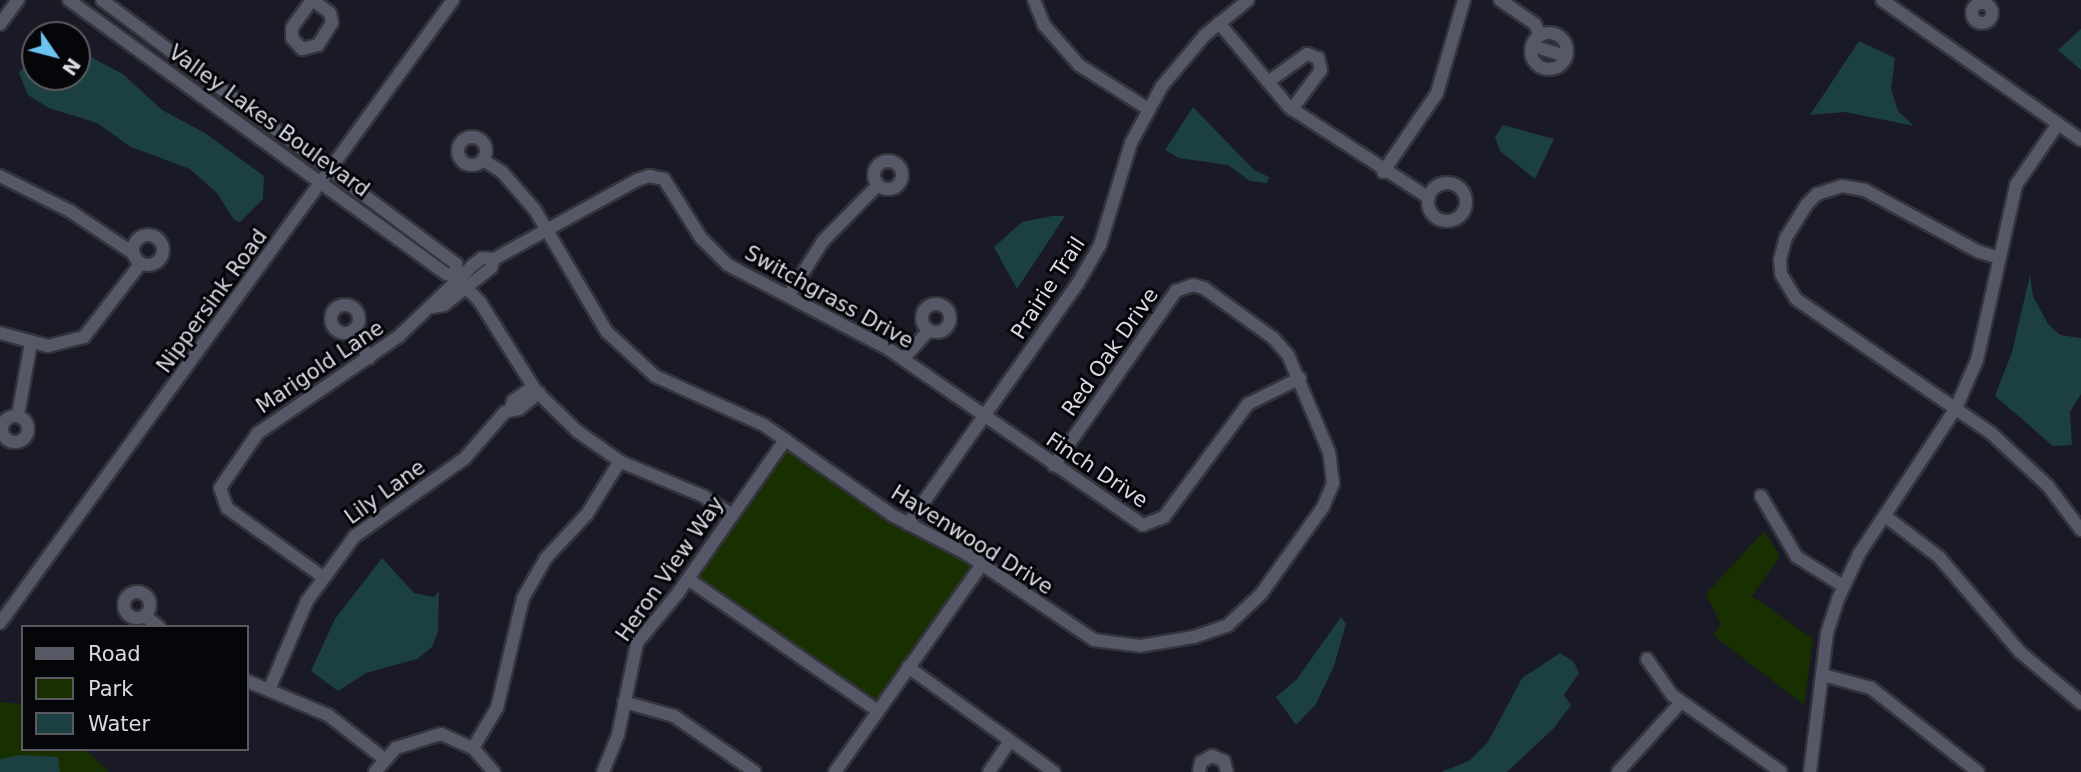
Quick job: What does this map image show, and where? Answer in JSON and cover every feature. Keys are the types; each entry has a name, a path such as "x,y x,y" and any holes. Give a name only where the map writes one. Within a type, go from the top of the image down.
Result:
{"street":[{"path":"0,24 18,0"},
{"name":"Valley Lakes Boulevard","path":"69,0 323,185 456,276"},
{"name":"Valley Lakes Boulevard","path":"102,0 332,170 456,276 536,390 577,431 624,463 703,496 732,515"},
{"name":"Nippersink Road","path":"0,622 323,185 453,0"},
{"path":"1034,0 1044,25 1070,56 1095,79 1148,109"},
{"name":"Prairie Trail","path":"908,524 1100,245 1131,144 1148,109 1174,70 1219,23 1248,0"},
{"path":"1382,172 1437,93 1464,0"},
{"path":"1500,0 1535,24 1537,41 1532,57 1543,68 1559,67 1565,56 1560,37 1537,41"},
{"path":"1882,0 2081,140"},
{"path":"1219,23 1292,109 1382,172 1429,198"},
{"path":"1268,82 1307,54 1318,58 1321,70 1292,109"},
{"path":"1810,772 1827,633 1843,586 1956,408 1977,360 2016,185 2058,124"},
{"name":"Havenwood Drive","path":"483,160 516,186 547,231 591,310 621,348 655,376 764,425 908,524 982,564 1080,632 1123,647 1195,637 1228,625 1261,594 1324,507 1333,483 1329,452 1300,378"},
{"path":"0,176 70,211 137,258 84,337 61,345 32,343 0,333"},
{"name":"Switchgrass Drive","path":"494,259 637,180 657,177 670,185 701,238 715,253 743,274 789,295 903,359 984,415"},
{"path":"789,295 823,241 878,185"},
{"path":"1999,258 1979,252 1865,190 1842,186 1817,194 1807,204 1781,249 1781,274 1796,299 1956,408 2021,459 2081,530"},
{"name":"Marigold Lane","path":"323,578 228,508 220,488 258,433 369,358 433,307 436,296 456,276 482,258 494,259"},
{"name":"Red Oak Drive","path":"1054,465 1176,291 1184,287 1204,288 1273,338 1300,378"},
{"path":"354,330 369,358"},
{"path":"903,359 928,331"},
{"path":"18,415 32,343"},
{"name":"Finch Drive","path":"984,415 1137,523 1151,525 1164,517 1238,414 1261,396 1300,378"},
{"name":"Lily Lane","path":"269,690 300,615 323,578 364,527 465,458 511,408 519,409 536,390"},
{"name":"Heron View Way","path":"603,772 614,751 638,643 688,579 785,440"},
{"path":"473,748 496,708 523,598 546,558 587,514 609,483 616,482 624,463"},
{"path":"1761,496 1797,557 1843,586"},
{"path":"1885,516 1939,557 2020,652 2081,703"},
{"path":"835,772 982,564"},
{"path":"688,579 878,711"},
{"path":"145,616 156,625"},
{"path":"1647,659 1681,702 1781,772"},
{"path":"908,667 1054,772"},
{"path":"1823,675 1852,680 1892,701 1978,772"},
{"path":"248,681 328,715 383,758"},
{"path":"624,702 674,716 755,772"},
{"path":"1618,772 1681,702"},
{"path":"374,772 383,758 411,740 441,734 473,748 494,772"},
{"path":"989,772 1010,741"},
{"path":"1194,772 1204,759 1212,756 1224,761 1227,772"}],"green space":[{"path":"786,447 904,529 975,565 877,703 695,576"},
{"path":"1764,531 1780,556 1752,596 1813,639 1804,705 1713,635 1721,624 1706,594"},
{"path":"0,702 21,704 21,751 87,751 109,772 0,772"}],"water":[{"path":"2081,29 2081,70 2058,50"},
{"path":"1859,41 1895,58 1891,89 1898,111 1914,126 1845,112 1810,115"},
{"path":"91,57 123,74 162,110 205,133 264,176 263,199 240,222 234,220 217,193 190,169 131,147 97,123 49,108 28,95 26,91 91,91"},
{"path":"1193,107 1254,170 1269,177 1267,183 1250,181 1228,165 1179,158 1165,150"},
{"path":"1503,125 1554,139 1535,179 1500,151 1495,137"},
{"path":"1065,216 1017,289 994,247 1022,222"},
{"path":"2030,275 2033,296 2048,324 2060,335 2081,338 2081,394 2070,412 2072,445 2053,446 1995,396 2012,352"},
{"path":"382,558 414,593 434,597 439,591 438,632 432,647 417,659 366,673 338,691 311,671 335,619"},
{"path":"1341,617 1346,624 1334,666 1316,704 1296,725 1276,697 1297,679"},
{"path":"1560,653 1574,662 1579,673 1564,695 1571,705 1554,728 1507,772 1441,772 1469,761 1488,742 1522,678"},
{"path":"20,755 58,757 60,772 0,772 0,759"}]}
